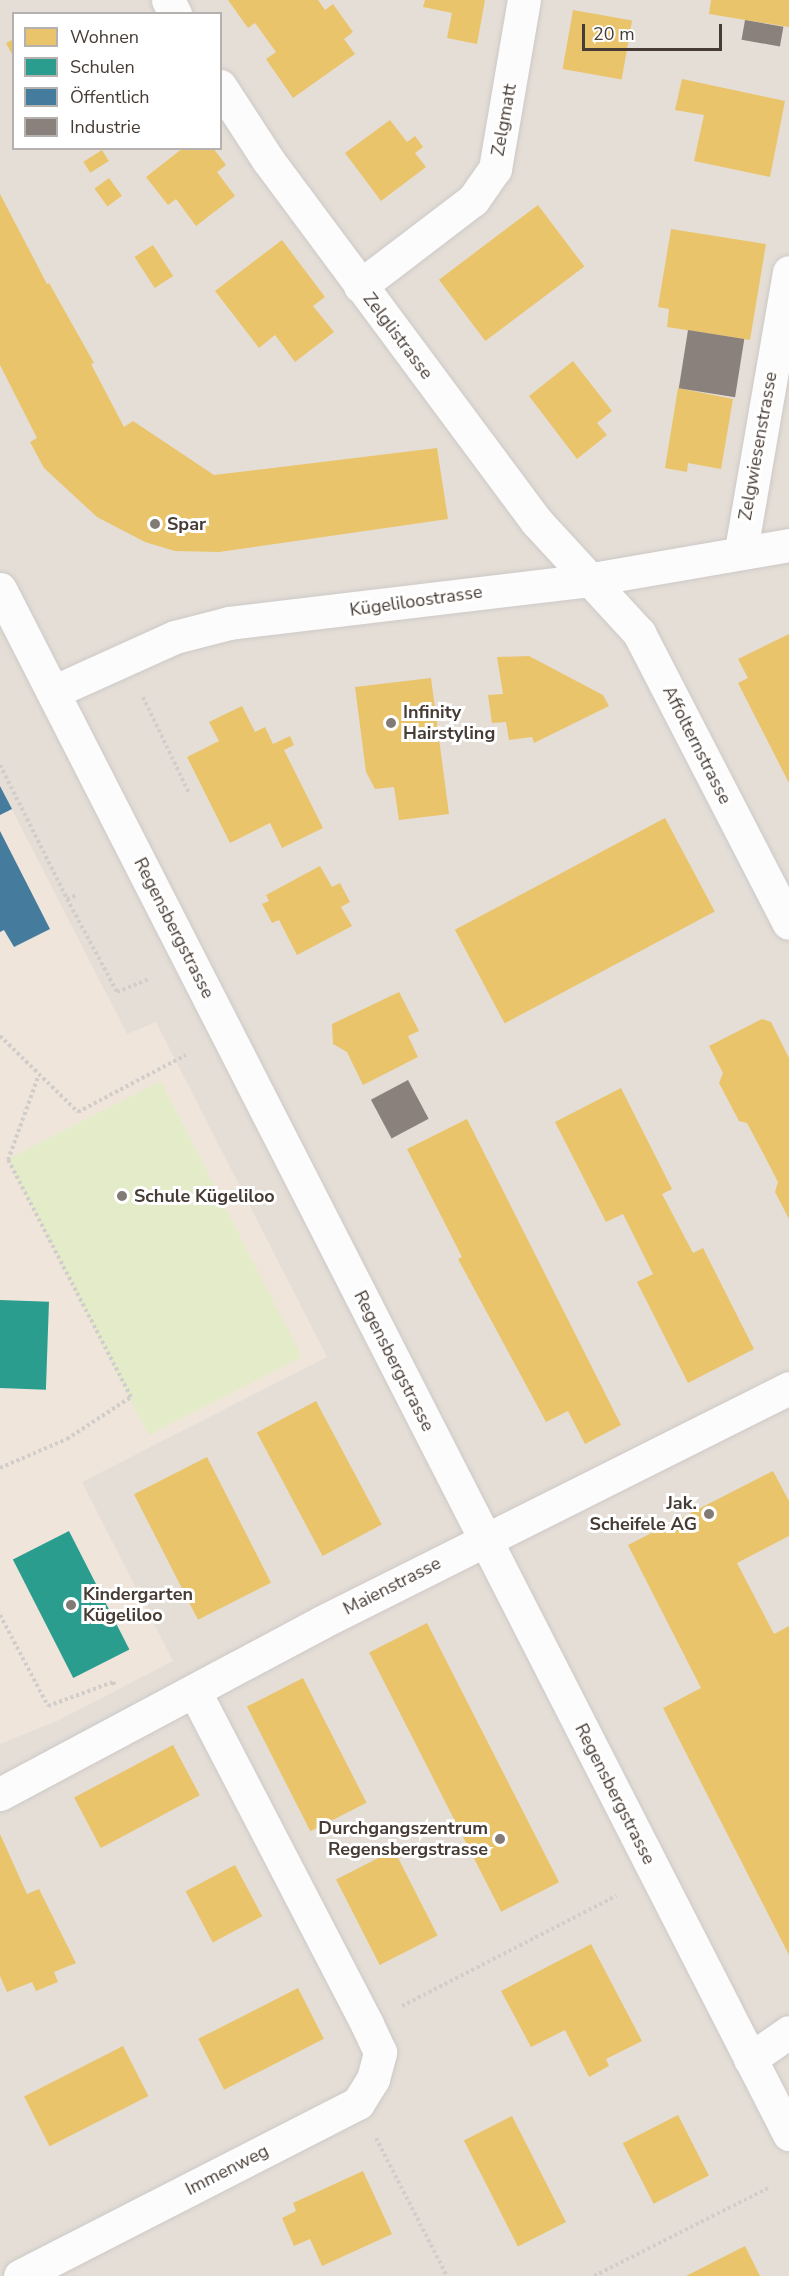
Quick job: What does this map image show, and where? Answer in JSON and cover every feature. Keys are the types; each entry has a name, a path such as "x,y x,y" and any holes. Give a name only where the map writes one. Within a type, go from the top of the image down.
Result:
{"street":[{"name":"Zelgmatt","path":"360,286 473,200 495,169 524,0"},
{"name":"Zelglistrasse","path":"222,89 268,160 360,286 537,522 587,580"},
{"name":"Zelgwiesenstrasse","path":"741,550 789,272"},
{"name":"Kügeliloostrasse","path":"53,692 176,637 229,623 587,580 741,550 789,545"},
{"name":"Affolternstrasse","path":"587,580 639,633 789,923"},
{"name":"Regensbergstrasse","path":"0,589 13,641 53,692 789,2134"},
{"name":"Maienstrasse","path":"0,1794 485,1539 789,1388"},
{"path":"195,1692 380,2052 373,2079 358,2103"},
{"path":"750,2059 789,2032"},
{"name":"Immenweg","path":"20,2276 358,2103"}],"path":[{"path":"142,697 189,793"},
{"path":"0,765 67,899 117,992 148,979"},
{"path":"67,899 75,896"},
{"path":"0,1036 38,1077 78,1112 186,1055"},
{"path":"0,1468 67,1439 131,1396 8,1160 38,1077"},
{"path":"0,1615 48,1706 109,1684"},
{"path":"367,2024 616,1896"},
{"path":"358,2103 447,2276"},
{"path":"594,2276 768,2188"}],"shaded area":[{"path":"0,0 789,0 789,2276 0,2276"},
{"path":"642,654 771,908 760,914 630,660"},
{"name":"Schule Kügeliloo","path":"0,786 127,1034 156,1022 327,1357 82,1482 173,1661 59,1720 0,1744"},
{"path":"127,1705 134,1719 49,1763 41,1749"}],"green space":[{"path":"161,1081 302,1357 148,1435 8,1159"}],"building: Wohnen":[{"path":"228,0 318,0 325,10 333,4 353,32 344,39 355,54 293,98 266,59 276,52 255,23 248,28"},
{"path":"425,0 485,0 477,44 447,38 452,13 423,7"},
{"path":"711,0 789,0 789,27 709,14"},
{"path":"573,10 632,20 622,80 563,69"},
{"path":"12,40 12,54 6,43"},
{"path":"682,79 785,101 770,177 694,161 704,115 675,110"},
{"path":"390,120 407,142 415,136 423,147 415,153 426,167 381,201 345,153"},
{"path":"102,150 109,161 90,173 83,162"},
{"path":"180,150 215,150 226,165 217,172 235,196 196,226 176,199 168,205 146,177"},
{"path":"109,178 122,196 107,206 94,189"},
{"path":"0,194 47,284 49,283 94,363 91,364 124,427 133,421 214,475 437,448 448,519 219,552 175,551 145,542 97,517 44,468 30,442 37,438 0,365"},
{"path":"538,205 584,266 485,341 439,280"},
{"path":"671,229 766,244 750,340 667,327 669,309 658,307"},
{"path":"282,240 325,297 313,306 334,332 295,362 275,335 259,348 215,291"},
{"path":"153,245 173,276 155,288 135,257"},
{"path":"573,361 612,411 597,423 607,435 577,459 529,396"},
{"path":"678,388 733,399 721,469 688,463 687,472 665,468"},
{"path":"789,634 789,783 738,683 748,678 738,659"},
{"path":"529,656 603,695 609,706 534,743 532,737 509,740 506,722 492,723 488,695 503,694 497,657"},
{"path":"431,678 449,814 399,820 394,787 375,789 366,772 355,687"},
{"path":"242,706 255,732 265,727 273,744 290,736 294,745 284,750 323,828 282,848 270,823 230,843 187,757 219,741 209,722"},
{"path":"665,818 715,912 505,1023 455,930"},
{"path":"320,866 332,887 340,883 350,902 341,907 352,926 297,955 279,920 272,923 262,904 269,901 266,895"},
{"path":"399,992 419,1031 408,1036 418,1057 363,1085 347,1052 333,1044 332,1024"},
{"path":"762,1019 771,1022 789,1058 789,1219 775,1192 778,1182 747,1123 739,1121 719,1083 723,1073 709,1046"},
{"path":"621,1088 672,1189 662,1194 693,1253 703,1248 754,1349 688,1383 637,1282 653,1274 623,1214 606,1222 555,1122"},
{"path":"467,1119 621,1425 585,1444 568,1411 546,1422 458,1259 462,1257 407,1149"},
{"path":"316,1401 382,1525 323,1556 257,1432"},
{"path":"207,1457 271,1583 198,1620 134,1494"},
{"path":"773,1471 789,1501 789,1536 737,1563 774,1634 789,1626 789,1955 663,1708 701,1688 628,1545"},
{"path":"427,1623 559,1882 501,1912 369,1653"},
{"path":"303,1678 367,1803 310,1831 247,1707"},
{"path":"173,1745 200,1795 101,1848 74,1798"},
{"path":"0,1834 27,1894 39,1889 76,1963 54,1972 58,1982 36,1991 32,1982 7,1992 0,1976"},
{"path":"394,1850 438,1936 380,1965 336,1880"},
{"path":"235,1865 262,1916 213,1943 186,1891"},
{"path":"591,1944 642,2041 606,2059 609,2066 589,2077 565,2030 531,2047 501,1991"},
{"path":"298,1988 324,2039 224,2090 198,2039"},
{"path":"123,2046 148,2096 50,2146 24,2096"},
{"path":"678,2115 709,2176 654,2204 623,2143"},
{"path":"512,2116 566,2222 518,2247 464,2141"},
{"path":"363,2171 392,2234 322,2266 310,2239 294,2246 282,2218 296,2211 293,2203"},
{"path":"745,2246 760,2276 686,2276"}],"building: Schulen":[{"path":"0,1300 49,1302 46,1390 0,1388"},
{"name":"Kindergarten Kügeliloo","path":"69,1531 129,1650 73,1678 13,1560"}],"building: Öffentlich":[{"path":"0,786 12,809 0,815"},
{"path":"0,831 50,929 14,947 4,930 0,932"}],"building: Industrie":[{"path":"745,20 783,27 780,46 742,40"},
{"path":"688,330 744,339 735,397 679,388"},
{"path":"408,1080 429,1119 392,1139 371,1100"}],"place":[{"name":"Spar","path":"155,524"},
{"name":"Infinity Hairstyling","path":"391,723"},
{"name":"Schule Kügeliloo","path":"122,1196"},
{"name":"Jak. Scheifele AG","path":"709,1514"},
{"name":"Kindergarten Kügeliloo","path":"71,1605"},
{"name":"Durchgangszentrum Regensbergstrasse","path":"500,1839"}]}
